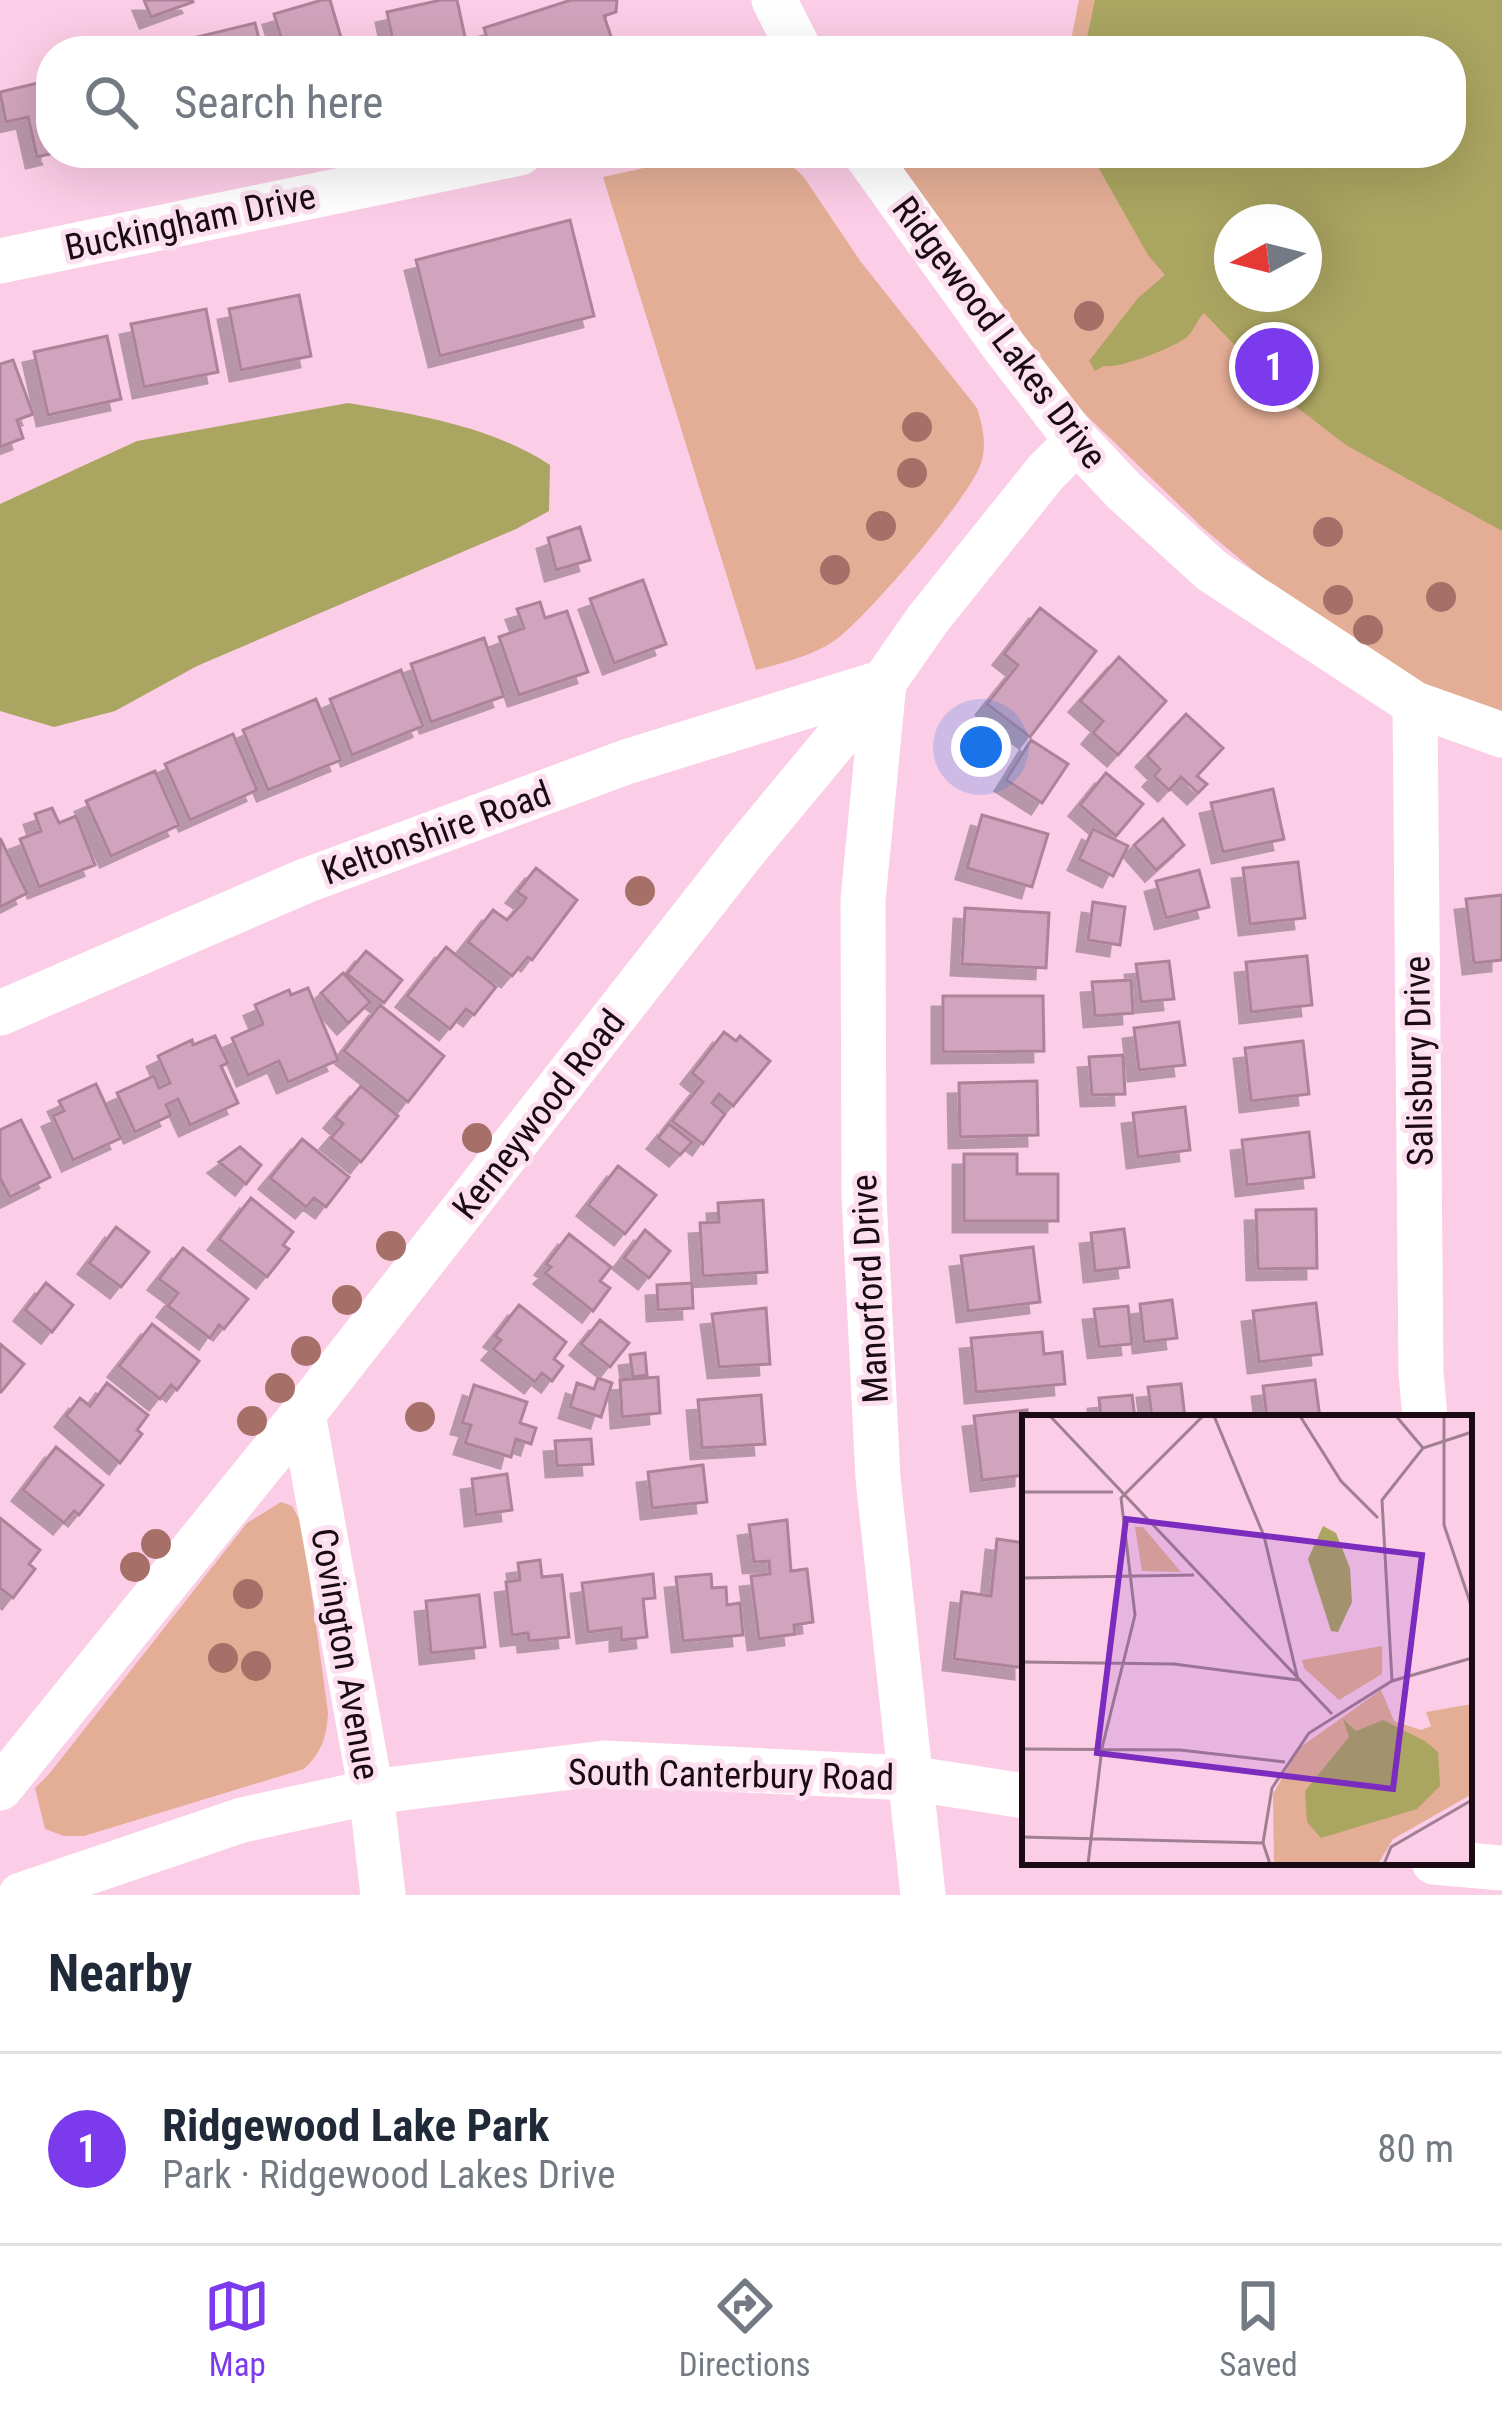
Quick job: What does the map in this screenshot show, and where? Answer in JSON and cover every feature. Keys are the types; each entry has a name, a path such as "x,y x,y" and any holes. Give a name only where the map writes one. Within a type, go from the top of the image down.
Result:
{"street":[{"path":"773,0 792,36"},
{"name":"Buckingham Drive","path":"0,261 448,168"},
{"name":"Ridgewood Lakes Drive","path":"876,168 1077,441 1212,571 1414,704 1502,735"},
{"name":"Kerneywood Road","path":"0,1788 303,1414 1046,472 1077,441"},
{"name":"Keltonshire Road","path":"0,1012 305,881 626,762 884,682"},
{"name":"Manorford Drive","path":"884,682 862,900 864,1196 878,1478 923,1895"},
{"name":"Salisbury Drive","path":"1414,704 1425,1415"},
{"name":"Covington Avenue","path":"303,1414 371,1792 383,1895"},
{"name":"South Canterbury Road","path":"20,1895 242,1820 371,1792 604,1763 909,1778 1022,1796"}],"shaded area":[{"path":"1079,0 1502,0 1502,718 1424,686 1315,622 1203,528 1084,413 1007,320 896,168 1466,168 1466,36 1072,36"},
{"path":"1095,0 1502,0 1502,531 1346,445 1286,399 1204,313 1187,337 1160,351 1095,371 1089,361 1138,298 1165,275 1148,255 1099,168 1466,168 1466,36 1087,36"},
{"path":"644,168 794,168 861,262 977,408 984,449 973,479 915,557 868,610 825,647 756,670 603,177"},
{"path":"348,403 453,424 527,452 550,465 549,511 197,666 115,711 54,727 0,711 0,504 137,441"},
{"path":"281,1502 292,1506 302,1524 328,1712 325,1736 315,1756 304,1769 84,1836 45,1829 35,1788 247,1523"}],"building":[{"path":"144,0 192,0 193,2 151,17"},
{"path":"330,0 341,36 281,36 274,14"},
{"path":"457,0 465,36 392,36 387,12"},
{"path":"571,0 617,0 616,12 604,16 611,36 486,36 484,28"},
{"path":"255,23 258,36 201,36"},
{"path":"36,84 36,153 28,117 6,122 0,92"},
{"path":"570,220 594,316 440,356 416,260"},
{"path":"299,295 311,356 241,370 229,309"},
{"path":"206,309 218,372 144,387 131,324"},
{"path":"107,336 121,399 48,415 34,352"},
{"path":"13,360 33,414 17,420 23,438 0,447 0,364"},
{"path":"580,527 590,560 556,570 548,538"},
{"path":"643,580 666,644 614,663 590,599"},
{"path":"540,602 545,618 567,611 588,672 519,695 499,637 524,628 517,609"},
{"path":"1040,608 1096,651 1030,737 987,704 1018,665 1004,654"},
{"path":"484,638 504,696 431,722 411,664"},
{"path":"1119,657 1166,701 1118,755 1093,733 1103,721 1080,701"},
{"path":"401,670 423,726 352,755 330,699"},
{"path":"316,699 341,760 268,790 243,730"},
{"path":"1186,714 1223,748 1197,776 1207,784 1198,793 1181,777 1169,790 1154,776 1160,769 1147,756"},
{"path":"233,734 257,790 190,820 165,764"},
{"path":"1031,740 1068,764 1042,803 1006,780"},
{"path":"155,771 179,825 111,856 86,801"},
{"path":"1106,773 1143,804 1116,836 1080,805"},
{"path":"1273,789 1284,839 1223,852 1211,803"},
{"path":"52,808 59,823 76,816 95,865 39,887 20,839 41,831 35,814"},
{"path":"982,815 1048,834 1032,887 967,868"},
{"path":"1163,819 1184,845 1156,870 1134,845"},
{"path":"1093,829 1128,846 1113,876 1079,859"},
{"path":"0,838 27,893 0,907"},
{"path":"1298,862 1305,918 1250,924 1243,868"},
{"path":"536,868 577,900 532,960 528,957 512,976 468,942 493,910 507,920 522,904 526,898 517,892"},
{"path":"1199,870 1209,907 1166,918 1156,881"},
{"path":"1502,895 1502,960 1474,963 1466,899"},
{"path":"1093,902 1125,907 1120,945 1088,940"},
{"path":"965,908 1049,913 1046,968 962,964"},
{"path":"446,947 496,987 474,1015 466,1009 450,1029 407,996"},
{"path":"366,951 402,980 384,1003 347,974"},
{"path":"1307,956 1312,1005 1251,1012 1246,962"},
{"path":"1169,961 1174,999 1141,1002 1136,964"},
{"path":"343,973 370,1002 348,1023 321,993"},
{"path":"1131,980 1133,1013 1095,1016 1092,982"},
{"path":"308,988 338,1060 288,1082 279,1061 248,1075 232,1038 263,1024 255,1005 289,990 291,995"},
{"path":"943,996 1043,996 1044,1051 943,1052"},
{"path":"380,1005 444,1056 408,1102 344,1051"},
{"path":"1179,1022 1185,1065 1139,1070 1134,1028"},
{"path":"724,1032 736,1041 740,1036 770,1061 733,1106 719,1094 712,1103 725,1114 703,1144 672,1121 703,1082 692,1073"},
{"path":"215,1036 228,1063 221,1066 238,1103 190,1125 178,1099 166,1105 171,1115 135,1132 117,1093 154,1076 159,1088 170,1083 158,1056 192,1040 193,1045"},
{"path":"1303,1041 1309,1094 1251,1101 1245,1048"},
{"path":"1123,1055 1125,1094 1092,1095 1089,1057"},
{"path":"1037,1081 1038,1135 960,1137 959,1083"},
{"path":"96,1084 121,1138 73,1160 53,1116 64,1111 59,1101"},
{"path":"361,1086 398,1116 361,1162 331,1138 343,1124 335,1117"},
{"path":"1185,1107 1190,1150 1138,1157 1133,1113"},
{"path":"21,1120 50,1177 10,1197 0,1178 0,1130"},
{"path":"669,1124 692,1142 680,1155 658,1138"},
{"path":"1309,1132 1314,1177 1247,1185 1242,1140"},
{"path":"302,1139 349,1177 326,1207 314,1198 306,1207 270,1178"},
{"path":"240,1147 261,1165 246,1184 219,1162"},
{"path":"964,1154 1017,1154 1017,1174 1058,1174 1058,1221 964,1221"},
{"path":"618,1166 656,1195 625,1234 588,1205"},
{"path":"251,1198 293,1232 283,1245 289,1249 267,1277 219,1239"},
{"path":"763,1200 767,1272 703,1276 700,1223 719,1222 718,1203"},
{"path":"1316,1209 1317,1268 1258,1269 1256,1210"},
{"path":"116,1227 149,1252 121,1287 89,1263"},
{"path":"1124,1229 1129,1267 1095,1271 1091,1233"},
{"path":"645,1230 670,1251 649,1278 624,1258"},
{"path":"569,1234 611,1267 600,1281 610,1288 593,1311 545,1273 551,1267 546,1264"},
{"path":"1033,1247 1040,1302 968,1311 961,1256"},
{"path":"183,1248 248,1299 224,1329 219,1325 210,1338 168,1306 178,1293 159,1279"},
{"path":"46,1283 73,1305 52,1332 25,1310"},
{"path":"692,1283 693,1308 658,1310 657,1285"},
{"path":"1172,1300 1177,1338 1144,1342 1140,1304"},
{"path":"1316,1303 1322,1354 1259,1362 1253,1311"},
{"path":"519,1305 566,1342 554,1359 563,1366 552,1381 542,1373 535,1382 493,1349 501,1340 495,1336"},
{"path":"1128,1306 1132,1344 1099,1347 1094,1309"},
{"path":"766,1308 770,1364 719,1367 712,1314"},
{"path":"600,1320 629,1343 610,1367 581,1344"},
{"path":"152,1324 199,1361 177,1390 171,1385 160,1399 119,1366"},
{"path":"1042,1332 1044,1354 1062,1352 1065,1384 976,1392 971,1338"},
{"path":"0,1344 24,1364 1,1392 0,1391"},
{"path":"645,1353 647,1375 633,1377 630,1355"},
{"path":"658,1377 660,1413 622,1417 620,1380"},
{"path":"598,1378 612,1383 601,1417 570,1407 577,1383 594,1389"},
{"path":"1315,1380 1320,1415 1267,1415 1263,1386"},
{"path":"107,1383 148,1415 137,1430 142,1434 120,1463 66,1416 80,1398 90,1406"},
{"path":"1181,1384 1185,1415 1152,1415 1148,1387"},
{"path":"474,1385 527,1402 520,1423 536,1428 531,1444 516,1439 511,1457 465,1443 471,1425 462,1423"},
{"path":"761,1395 765,1444 702,1448 698,1400"},
{"path":"1132,1395 1135,1415 1101,1415 1099,1398"},
{"path":"1027,1410 1022,1415 1022,1475 982,1480 974,1416"},
{"path":"591,1439 593,1464 557,1466 555,1441"},
{"path":"56,1447 103,1485 79,1515 74,1511 64,1523 23,1490"},
{"path":"703,1465 707,1502 652,1508 648,1472"},
{"path":"507,1474 512,1510 476,1515 472,1479"},
{"path":"0,1518 40,1550 29,1564 35,1569 13,1598 0,1588"},
{"path":"787,1520 791,1571 807,1569 813,1622 794,1625 795,1634 759,1639 751,1576 770,1574 769,1561 754,1562 749,1525"},
{"path":"997,1539 1022,1543 1022,1668 954,1659 962,1592 991,1596"},
{"path":"540,1560 542,1577 562,1575 569,1637 529,1641 528,1633 512,1635 506,1582 520,1580 518,1563"},
{"path":"653,1574 655,1598 643,1599 647,1637 621,1640 621,1628 588,1632 582,1583"},
{"path":"711,1574 712,1588 726,1587 727,1605 740,1603 743,1635 683,1641 676,1577"},
{"path":"479,1595 485,1647 431,1653 426,1601"}],"place":[{"name":"Ridgewood Lake Park","path":"1274,367"}]}
